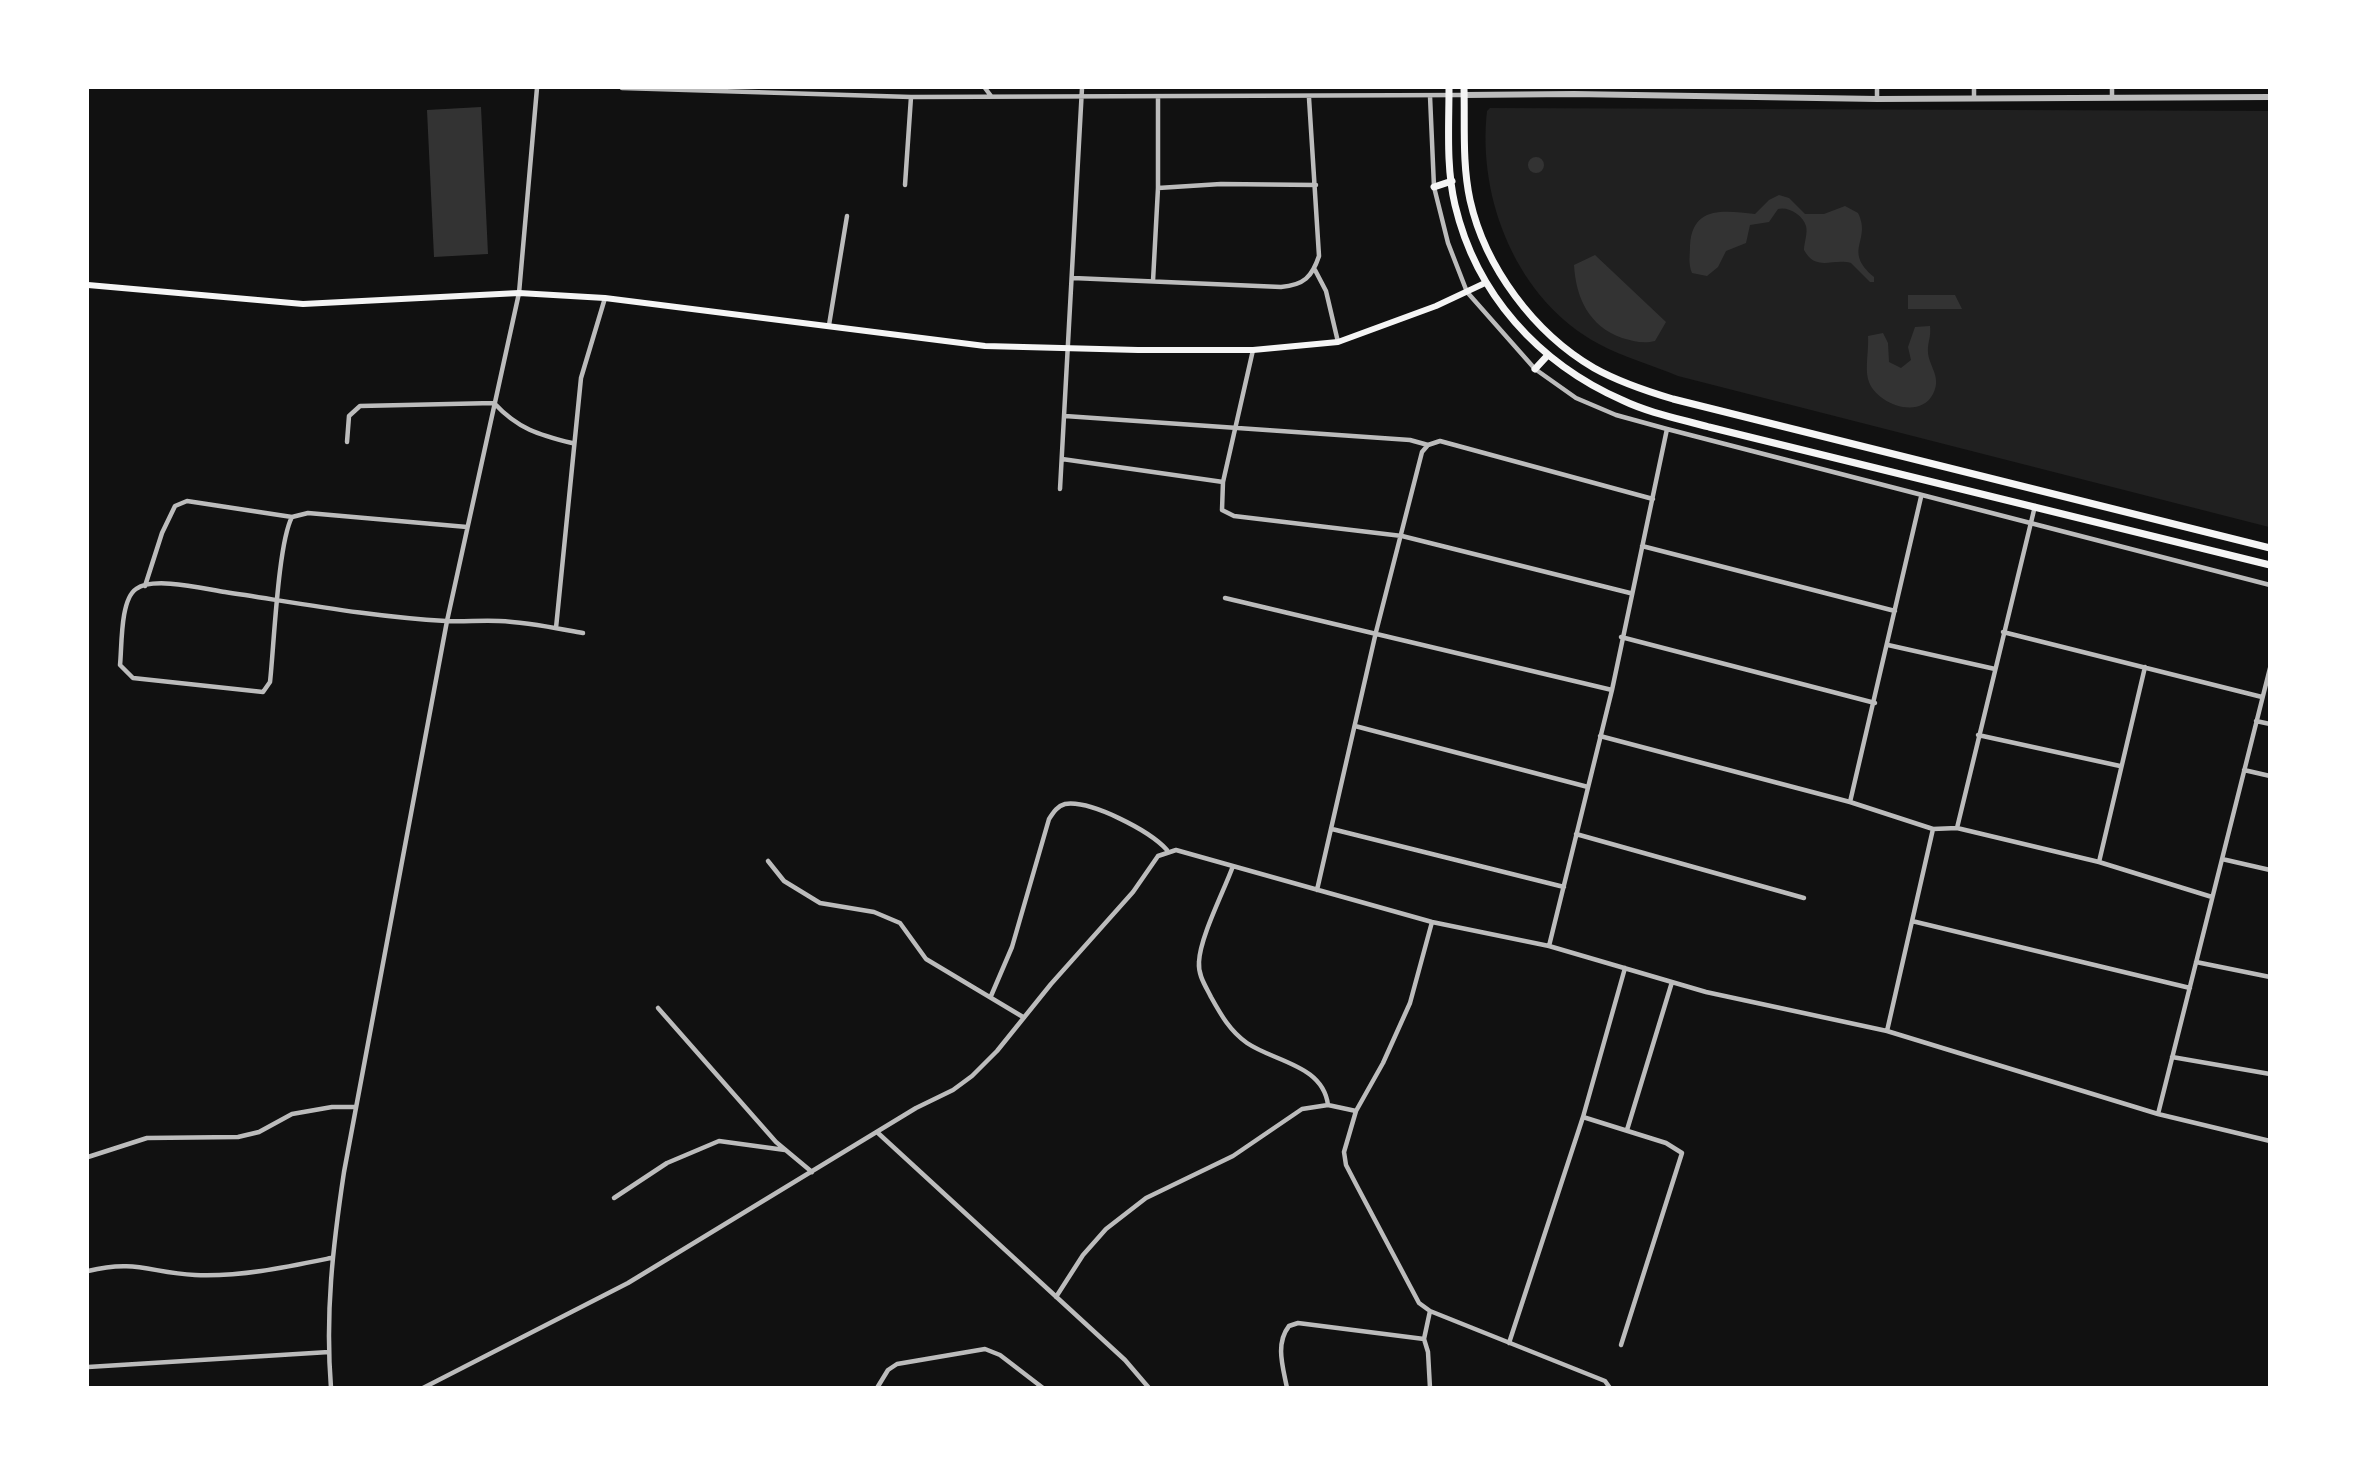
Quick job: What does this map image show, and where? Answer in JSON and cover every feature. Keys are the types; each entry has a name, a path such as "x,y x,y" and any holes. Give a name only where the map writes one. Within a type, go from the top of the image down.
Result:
{"main road":[{"path":"1449,91 1451,181 1465,241 1485,283 1515,324 1547,356 1584,382 1624,402 1670,416 2270,565"},
{"path":"1464,91 1465,163 1470,200 1482,234 1502,276 1527,312 1557,342 1593,367 1630,385 1673,399 2270,548"},
{"path":"1434,187 1451,181"},
{"path":"88,285 303,304 519,293 605,298 985,346 1253,350 1338,342 1485,283"},
{"path":"1535,369 1547,356"}],"street":[{"path":"331,1388 331,1258 355,1107 447,621 519,293 537,88"},
{"path":"622,88 911,97 1430,96 1449,91 1574,91 1877,99 1974,96 2270,97"},
{"path":"985,88 992,96"},
{"path":"1060,489 1083,88"},
{"path":"1387,88 1388,96"},
{"path":"1687,88 1687,96"},
{"path":"1782,88 1782,97"},
{"path":"1877,88 1877,99"},
{"path":"1974,88 1974,96"},
{"path":"2112,88 2112,97"},
{"path":"2178,88 2178,97"},
{"path":"1430,96 1434,187 1448,243 1467,292 1535,369 1576,398 1616,415 1667,429 2031,526 2270,585"},
{"path":"905,185 911,97"},
{"path":"1073,278 1288,286 1305,281 1315,270 1320,242 1309,97"},
{"path":"1153,281 1158,188 1158,98"},
{"path":"1158,188 1221,184 1315,185"},
{"path":"829,325 846,216"},
{"path":"1315,270 1326,290 1338,342"},
{"path":"556,628 580,377 605,298"},
{"path":"1253,350 1223,482 1222,510 1234,516 1402,536 1630,593"},
{"path":"347,442 349,416 360,405 494,403 512,422 532,434 572,443"},
{"path":"1065,416 1410,440 1428,445"},
{"path":"1549,946 1612,690 1630,593 1667,429"},
{"path":"1317,890 1376,632 1422,452 1428,445 1440,441 1653,499"},
{"path":"1062,459 1223,482"},
{"path":"1850,802 1921,497"},
{"path":"145,586 162,533 175,506 187,501 292,517 308,513 467,527"},
{"path":"1957,828 2035,506"},
{"path":"292,517 286,532 279,600 270,682 268,688 257,694 133,678 125,673 120,665 125,611 136,589 145,586 182,586 279,600 447,621 500,621 583,633"},
{"path":"1642,546 1896,611"},
{"path":"1225,598 1612,690"},
{"path":"2003,632 2262,697"},
{"path":"1621,637 1875,703"},
{"path":"1888,645 1995,669"},
{"path":"2099,862 2144,667"},
{"path":"2158,1114 2270,668"},
{"path":"2256,721 2270,724"},
{"path":"1354,726 1588,787"},
{"path":"1978,735 2120,766"},
{"path":"1600,736 1850,802 1933,829 1957,828 2099,862 2212,897"},
{"path":"2244,770 2270,776"},
{"path":"991,996 1012,947 1049,819 1056,809 1064,804 1086,807 1138,825 1167,850"},
{"path":"1332,829 1563,887"},
{"path":"1887,1031 1933,829"},
{"path":"1576,834 1804,898"},
{"path":"423,1388 628,1283 972,1076 1133,892 1158,856 1167,850 1176,850 1432,922 1549,946 1672,982 1887,1031 2158,1114 2270,1141"},
{"path":"2222,859 2270,870"},
{"path":"768,861 783,881 820,903 874,912 900,923 926,959 1023,1017"},
{"path":"1233,866 1200,955 1200,975 1223,1019 1232,1030 1248,1044 1317,1080 1326,1093 1328,1105"},
{"path":"1912,921 2190,988"},
{"path":"1432,922 1410,1003 1383,1063 1356,1111 1345,1139 1346,1165 1414,1295 1430,1311 1605,1381 1609,1388"},
{"path":"2196,962 2270,977"},
{"path":"1509,1343 1583,1117 1625,968"},
{"path":"1627,1130 1672,982"},
{"path":"658,1008 786,1151 813,1172"},
{"path":"2172,1057 2270,1074"},
{"path":"1056,1297 1083,1255 1124,1212 1146,1198 1233,1156 1302,1109 1328,1105 1356,1111"},
{"path":"88,1157 147,1138 238,1138 259,1132 292,1114 332,1107 355,1107"},
{"path":"1583,1117 1676,1146 1682,1153 1621,1345"},
{"path":"878,1133 1125,1360 1149,1388"},
{"path":"614,1198 667,1163 719,1141 786,1151"},
{"path":"88,1271 127,1264 194,1275 217,1275 331,1258"},
{"path":"1430,1311 1424,1339 1428,1352 1430,1388"},
{"path":"1287,1388 1281,1360 1282,1338 1289,1326 1298,1323 1424,1339"},
{"path":"877,1388 888,1370 897,1364 985,1349 1000,1355 1043,1388"},
{"path":"88,1367 329,1352"}],"shaded area":[{"path":"481,107 488,254 434,257 427,110"},
{"path":"1490,108 2269,111 2269,527 1678,376 1599,344 1570,325 1546,301 1525,274 1508,244 1496,212 1489,178 1486,144 1487,111"},
{"path":"1536,157 1542,159 1542,171 1536,173 1530,171 1528,165 1530,159"},
{"path":"1779,195 1789,198 1805,214 1824,214 1845,206 1858,213 1862,231 1860,260 1874,277 1874,282 1870,282 1851,263 1825,263 1809,257 1804,250 1807,232 1802,218 1795,212 1782,208 1778,209 1769,222 1750,225 1746,243 1726,251 1718,267 1707,276 1692,273 1690,246 1697,223 1704,217 1722,212 1755,214 1769,200"},
{"path":"1595,255 1666,322 1655,341 1634,341 1611,333 1586,309 1578,289 1574,265"},
{"path":"1908,295 1955,295 1962,309 1908,309"},
{"path":"1930,326 1928,353 1936,387 1926,402 1918,406 1898,406 1879,395 1868,379 1868,336 1883,333 1888,343 1889,362 1901,368 1911,360 1908,347 1915,327"}]}
